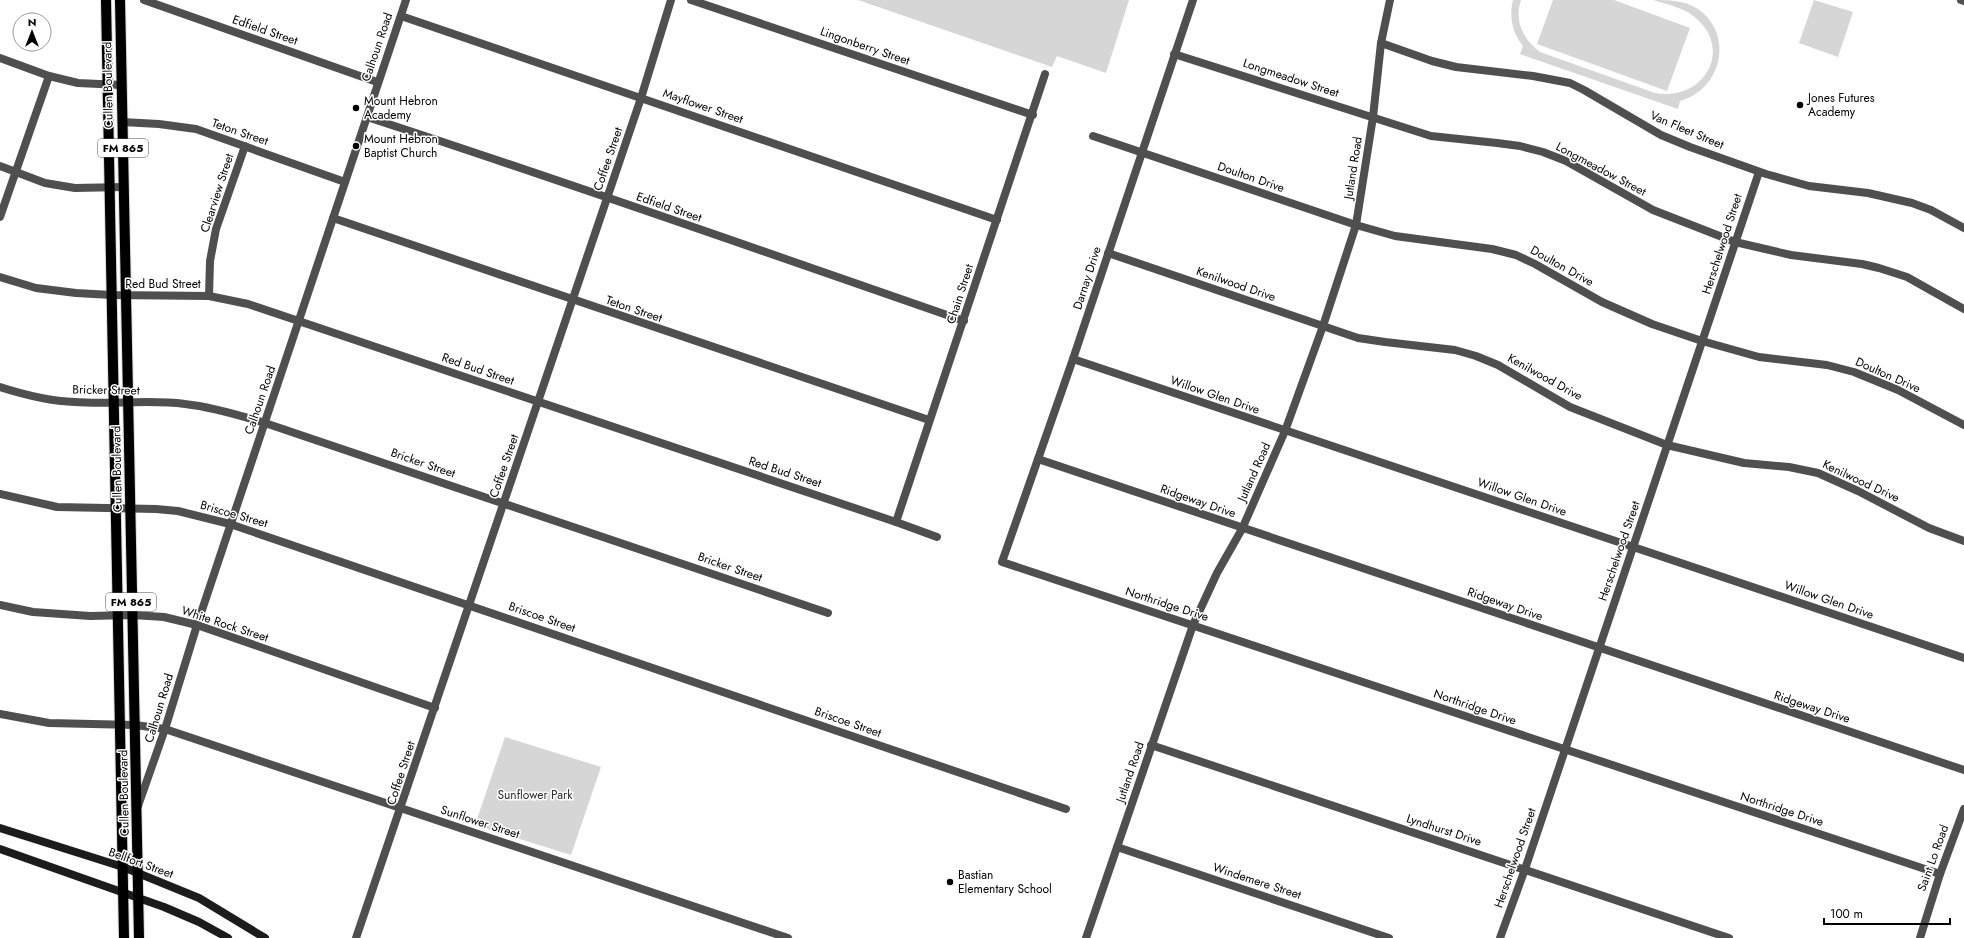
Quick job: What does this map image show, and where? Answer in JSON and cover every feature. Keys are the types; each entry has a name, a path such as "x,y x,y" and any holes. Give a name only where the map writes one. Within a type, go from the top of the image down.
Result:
{"main road":[{"name":"Cullen Boulevard","path":"106,0 124,938"},
{"name":"Cullen Boulevard","path":"120,0 132,615 139,873 139,938"},
{"path":"108,123 122,122"},
{"name":"Bellfort Street","path":"0,828 139,873 199,898 232,916 265,938"},
{"path":"0,849 123,892 199,922 228,938"}],"street":[{"name":"Edfield Street","path":"144,0 377,82"},
{"name":"Calhoun Road","path":"137,807 165,729 230,524 300,320 367,117 377,82 406,0"},
{"name":"Coffee Street","path":"356,938 402,809 539,403 641,98 671,0"},
{"name":"Lingonberry Street","path":"691,0 1033,115"},
{"name":"Darnay Drive","path":"1002,562 1073,359 1193,0"},
{"name":"Jutland Road","path":"1086,938 1193,625 1217,573 1242,529 1285,431 1323,326 1356,225 1373,117 1381,43 1390,0"},
{"name":"Mayflower Street","path":"401,16 997,220"},
{"name":"Van Fleet Street","path":"1381,43 1456,67 1533,76 1570,84 1584,90 1662,135 1758,172 1809,186 1868,193 1899,199 1931,210 1964,228"},
{"name":"Longmeadow Street","path":"1174,54 1431,136 1497,142 1543,152 1566,161 1653,210 1735,242 1791,255 1862,264 1879,268 1907,277 1964,310"},
{"path":"0,58 48,76 78,83 121,85"},
{"name":"Chain Street","path":"896,522 929,420 1033,115 1045,74"},
{"path":"0,217 48,76"},
{"name":"Edfield Street","path":"367,117 546,175 607,199 964,321"},
{"name":"Teton Street","path":"122,122 159,124 196,129 345,182"},
{"name":"Doulton Drive","path":"1093,136 1356,225 1395,236 1492,248 1535,264 1602,302 1652,324 1702,341 1759,357 1827,364 1854,372 1898,390 1964,425"},
{"name":"Clearview Street","path":"209,296 210,261 216,229 245,146"},
{"path":"0,166 45,183 75,188 124,187"},
{"name":"Herschelwood Street","path":"1500,938 1525,869 1758,172"},
{"name":"Teton Street","path":"333,218 929,420"},
{"name":"Kenilwood Drive","path":"1108,253 1358,338 1429,346 1455,350 1476,356 1498,364 1570,407 1667,445 1744,463 1789,467 1818,473 1858,491 1929,528 1964,541"},
{"name":"Red Bud Street","path":"0,277 36,288 112,295 209,296 248,304 300,320 539,403 937,537"},
{"name":"Willow Glen Drive","path":"1073,359 1964,658"},
{"name":"Bricker Street","path":"0,387 38,399 75,402 185,404 220,410 265,423 828,613"},
{"name":"Ridgeway Drive","path":"1038,459 1599,649 1964,770"},
{"name":"Briscoe Street","path":"0,494 57,507 131,508 178,511 230,524 470,604 1066,809"},
{"name":"Northridge Drive","path":"1002,562 1940,874"},
{"name":"White Rock Street","path":"0,605 33,612 164,617 197,625 435,708"},
{"path":"0,714 49,723 120,725"},
{"name":"Sunflower Street","path":"120,725 135,725 165,729 788,938"},
{"name":"Lyndhurst Drive","path":"1151,745 1728,938"},
{"name":"Saint Lo Road","path":"1920,938 1940,874 1964,809"},
{"name":"Windemere Street","path":"1117,847 1389,938"}],"green space":[{"path":"858,0 1129,0 1106,73 1057,56 1052,67"},
{"path":"1513,0 1521,0 1519,7 1519,22 1529,42 1540,52 1655,93 1671,94 1686,90 1698,83 1707,72 1712,60 1713,47 1708,33 1694,16 1677,7 1653,0 1671,0 1682,2 1698,9 1710,20 1717,33 1719,47 1718,61 1713,74 1705,86 1694,95 1680,101 1678,109 1520,54 1523,46 1516,36 1512,24 1511,12"},
{"path":"1553,0 1614,0 1690,28 1667,91 1537,44"},
{"path":"1814,0 1853,12 1838,57 1799,43"},
{"name":"Sunflower Park","path":"505,737 601,767 571,855 475,825"}],"place":[{"name":"Jones Futures Academy","path":"1800,105"},
{"name":"Mount Hebron Academy","path":"356,108"},
{"name":"Mount Hebron Baptist Church","path":"356,146"},
{"name":"Bastian Elementary School","path":"950,882"}]}
